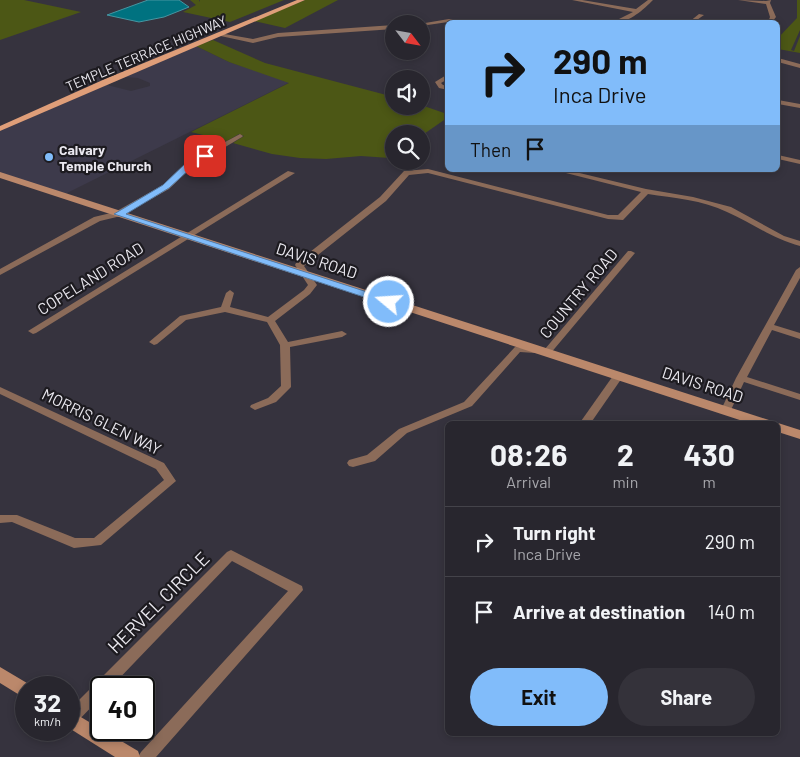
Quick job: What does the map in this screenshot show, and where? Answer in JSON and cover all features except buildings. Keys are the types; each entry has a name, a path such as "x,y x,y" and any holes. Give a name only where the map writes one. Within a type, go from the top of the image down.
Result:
{"main road":[{"name":"TEMPLE TERRACE HIGHWAY","path":"0,129 108,81 219,35 292,0"},
{"name":"TEMPLE TERRACE HIGHWAY","path":"0,124 98,80 302,0"}],"street":[{"path":"574,0 637,11"},
{"path":"620,20 637,11 651,0"},
{"path":"740,0 769,2 773,17 771,20"},
{"path":"693,20 701,15"},
{"path":"430,23 445,21"},
{"path":"219,35 253,41 278,35 385,28"},
{"path":"780,61 800,66"},
{"path":"445,78 438,82 441,87 445,88"},
{"path":"780,102 800,106"},
{"path":"0,272 97,219 118,214 166,187 189,165 240,136"},
{"path":"780,157 800,162"},
{"path":"270,320 308,292 313,285 299,265 383,199 407,173 428,171 608,217 620,218 646,190"},
{"path":"567,172 693,199 728,210 781,238 800,244"},
{"name":"COPELAND ROAD","path":"33,331 185,236 291,173"},
{"name":"DAVIS ROAD","path":"0,175 306,276 758,421"},
{"name":"COUNTRY ROAD","path":"547,352 631,253"},
{"path":"726,410 741,378 800,270"},
{"path":"225,310 230,293"},
{"path":"154,342 183,318 225,310 270,320 285,345 286,387 272,400 255,407"},
{"path":"770,327 800,336"},
{"path":"285,345 342,334"},
{"path":"353,463 371,458 403,431 468,404 518,349 547,352"},
{"path":"586,421 618,375"},
{"path":"741,378 800,397"},
{"name":"MORRIS GLEN WAY","path":"0,390 160,466 170,481 98,542 74,542 13,518 0,519"},
{"path":"780,429 800,435"},
{"name":"HERVEL CIRCLE","path":"80,707 231,555 297,590 146,757"},
{"path":"0,674 15,684"},
{"path":"80,725 131,757"}],"shaded area":[{"path":"196,46 229,62 290,82 65,194 0,173 0,131","holes":["125,77 138,78 150,83 150,86 131,91 107,85"]}],"green space":[{"path":"0,0 24,0 81,12 0,40"},
{"path":"190,0 199,0 200,2 200,0 284,0 230,22 183,12 196,5"},
{"path":"305,0 338,0 285,28 254,21"},
{"path":"797,0 800,0 800,30 791,50 794,51 800,36 800,53 780,49 780,36 797,18"},
{"path":"213,40 265,63 385,95 385,115 430,115 430,108 445,113 445,119 430,130 430,125 385,125 385,158 361,156 326,159 300,158 272,154 233,143 244,136 239,134 227,141 191,132 289,83 229,62 196,46"}],"water":[{"path":"148,0 179,0 189,7 164,17 139,22 107,15"}],"place":[{"name":"Calvary Temple Church","path":"49,157"}],"route":[{"path":"205,156 189,165 166,187 118,214 389,302"}]}
